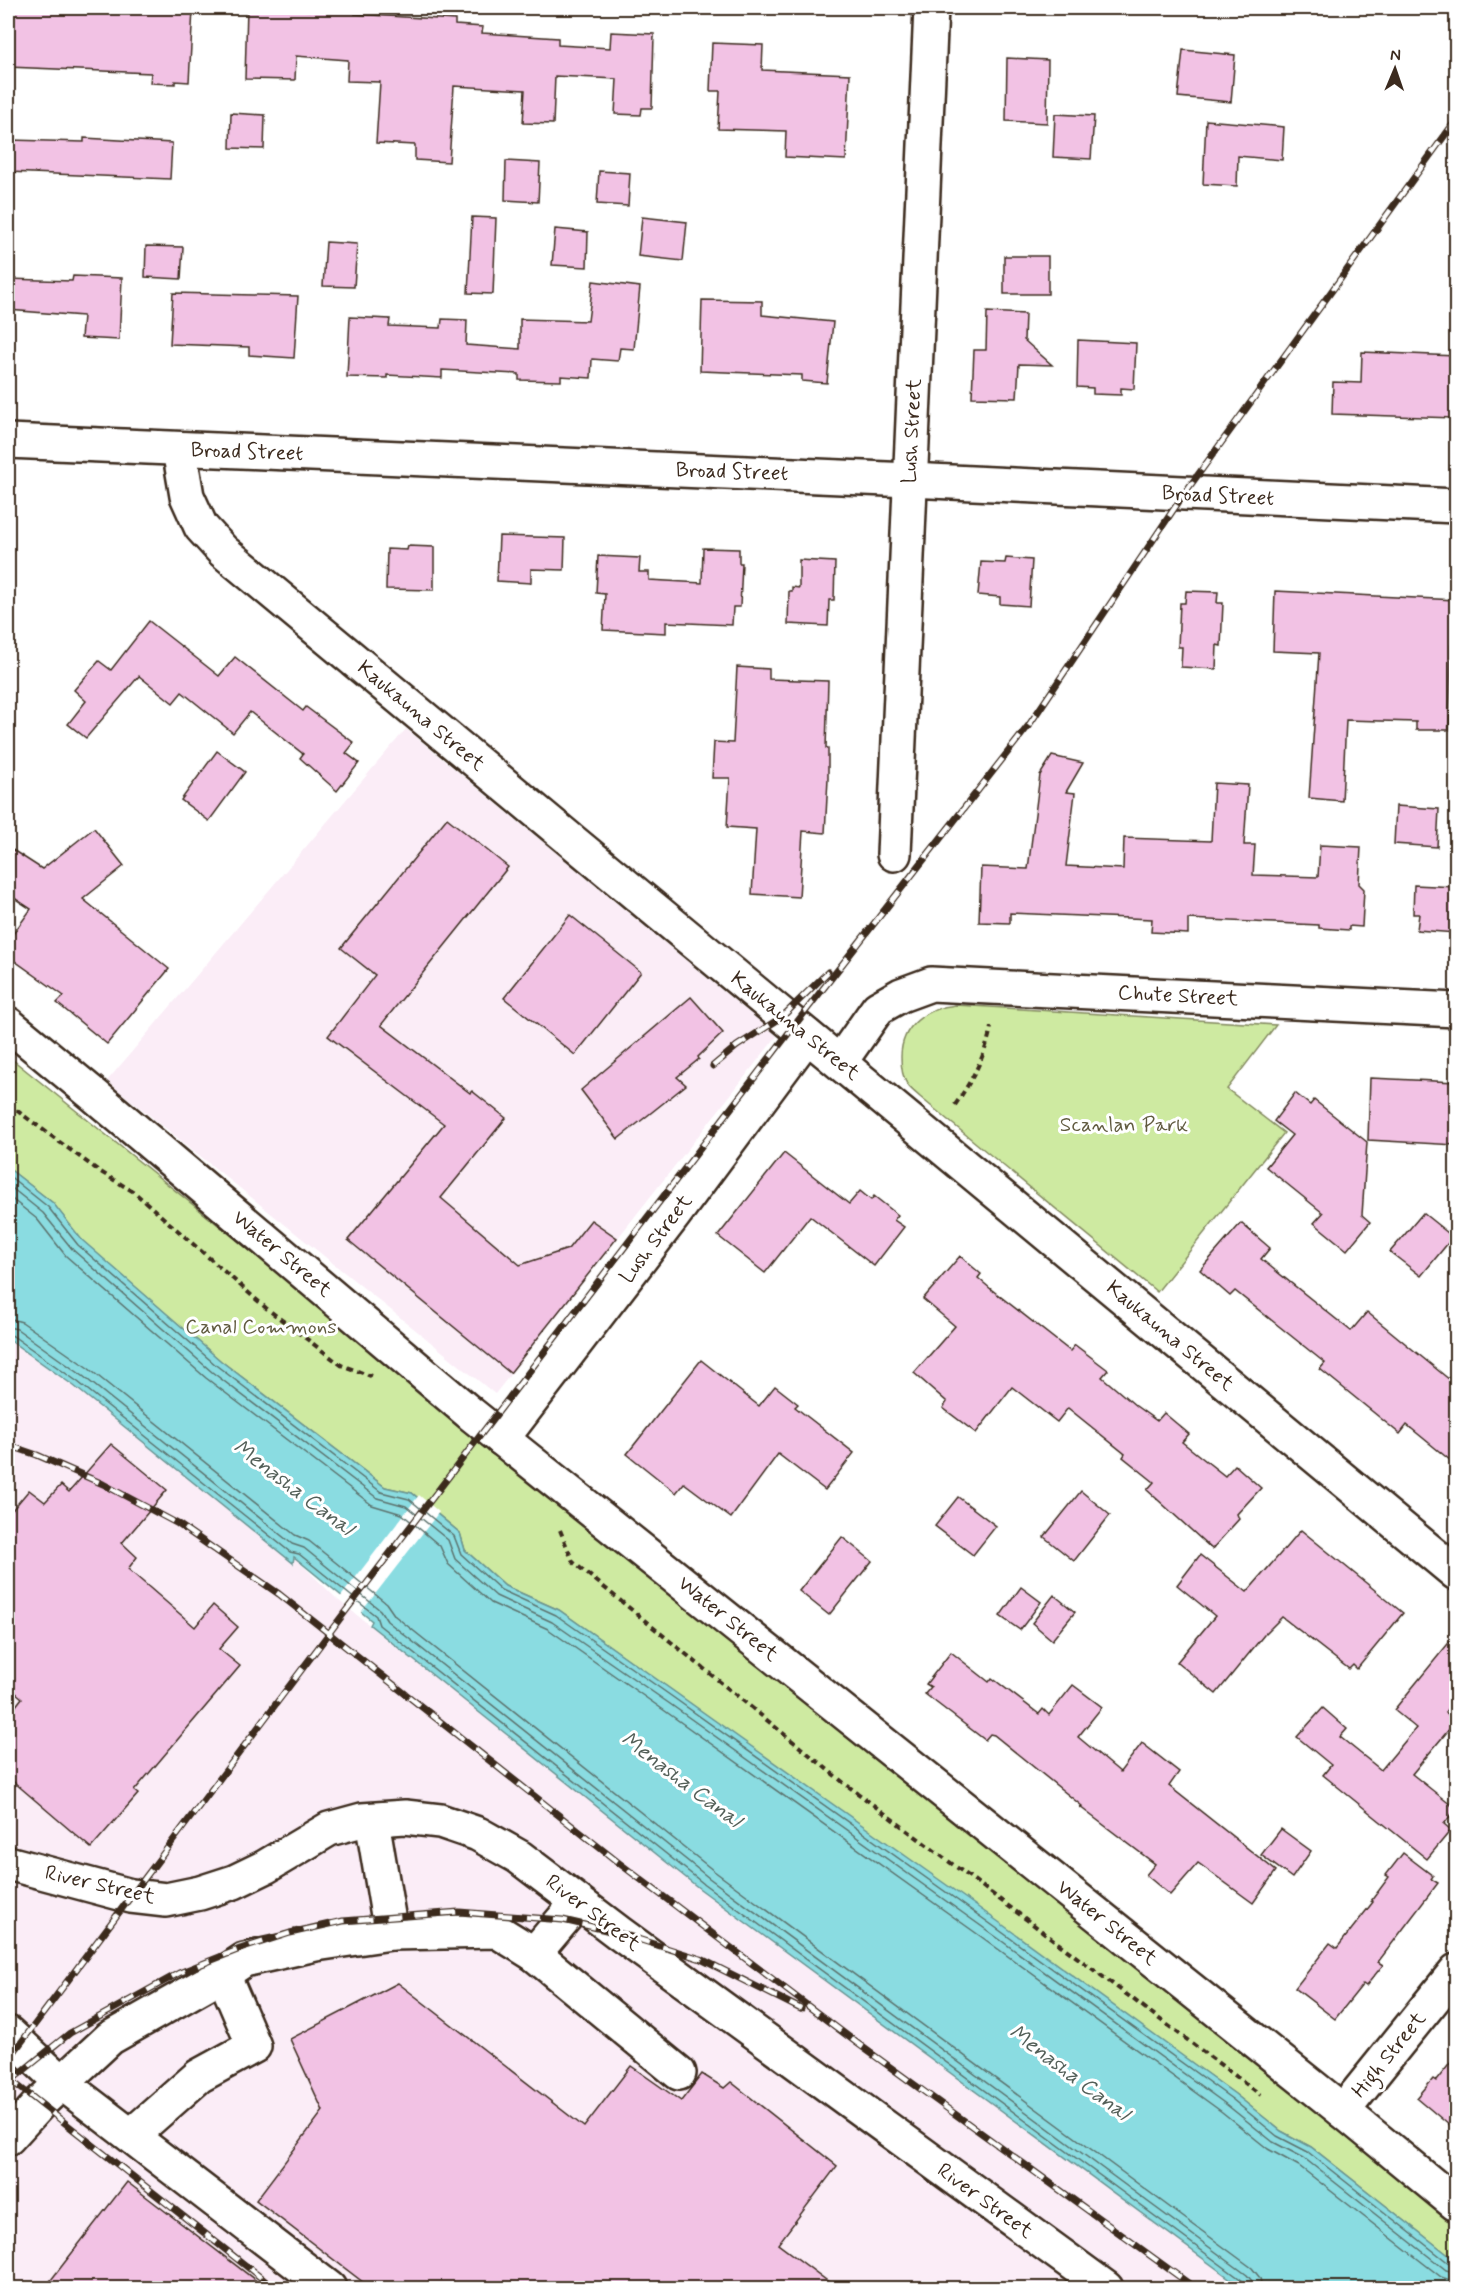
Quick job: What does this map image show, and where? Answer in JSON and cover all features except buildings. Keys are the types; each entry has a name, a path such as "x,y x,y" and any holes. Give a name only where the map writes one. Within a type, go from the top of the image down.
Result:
{"street":[{"name":"Lush Street","path":"894,854 931,8"},
{"name":"Broad Street","path":"8,441 1456,506"},
{"name":"Kaukauna Street","path":"179,449 187,496 201,527 222,551 807,1036 1452,1561"},
{"name":"Chute Street","path":"840,1062 878,1008 901,995 931,984 1456,1010"},
{"name":"Water Street","path":"8,1024 502,1439 1343,2111 1456,2204"},
{"name":"Lush Street","path":"502,1439 674,1215 807,1036"},
{"name":"River Street","path":"8,1863 131,1896 166,1899 200,1893 234,1882 265,1867 329,1829 372,1820 405,1817 440,1821 478,1834 519,1857 1100,2287"},
{"path":"372,1820 392,1933"},
{"path":"534,1954 578,1902"},
{"path":"8,2138 40,2103 110,2038 244,1960 316,1944 392,1933 497,1931 534,1954 679,2073"},
{"name":"High Street","path":"1343,2111 1456,1971"},
{"path":"132,2135 199,2076 254,2046 223,1974"},
{"path":"8,2033 62,2083 329,2289"}],"path":[{"path":"955,1105 967,1088 984,1051 991,1027"},
{"path":"8,1104 99,1171 134,1192 266,1308 341,1365 381,1380"},
{"path":"559,1525 573,1562 735,1695 844,1783 1261,2095"}],"shaded area":[{"path":"406,729 777,1036 495,1394 107,1081"},
{"path":"8,1339 74,1386 183,1473 293,1556 338,1600 700,1889 1243,2288 8,2288"}],"green space":[{"name":"Scanlan Park","path":"956,1005 1276,1025 1227,1089 1284,1133 1157,1292 908,1086 902,1071 901,1057 902,1046 911,1027 926,1014"},
{"name":"Canal Commons","path":"8,1056 1456,2222 1456,2261 1311,2147 1281,2131 1235,2094 559,1610 505,1586 465,1550 460,1533 412,1493 385,1487 221,1361 81,1240 53,1203 8,1168"}],"water":[{"name":"Menasha Canal","path":"8,1168 53,1203 82,1240 221,1361 385,1487 412,1493 460,1533 465,1550 505,1586 559,1610 996,1920 1235,2094 1281,2131 1311,2147 1456,2261 1456,2288 1243,2288 700,1889 370,1625 372,1621 294,1557 293,1563 74,1386 8,1339"}],"pier":[{"path":"419,1495 439,1512 359,1615 339,1599"}],"railway":[{"path":"8,2060 348,1608 794,1026 1029,725 1184,494 1456,120"},
{"path":"713,1066 737,1046 782,1017 828,972"},
{"path":"8,1445 103,1484 178,1524 279,1594 619,1863 857,2043 1195,2288"},
{"path":"8,2083 70,2033 179,1973 240,1949 290,1933 343,1921 459,1912 563,1920 619,1933 701,1959 801,2009"},
{"path":"8,2078 274,2288"}]}
